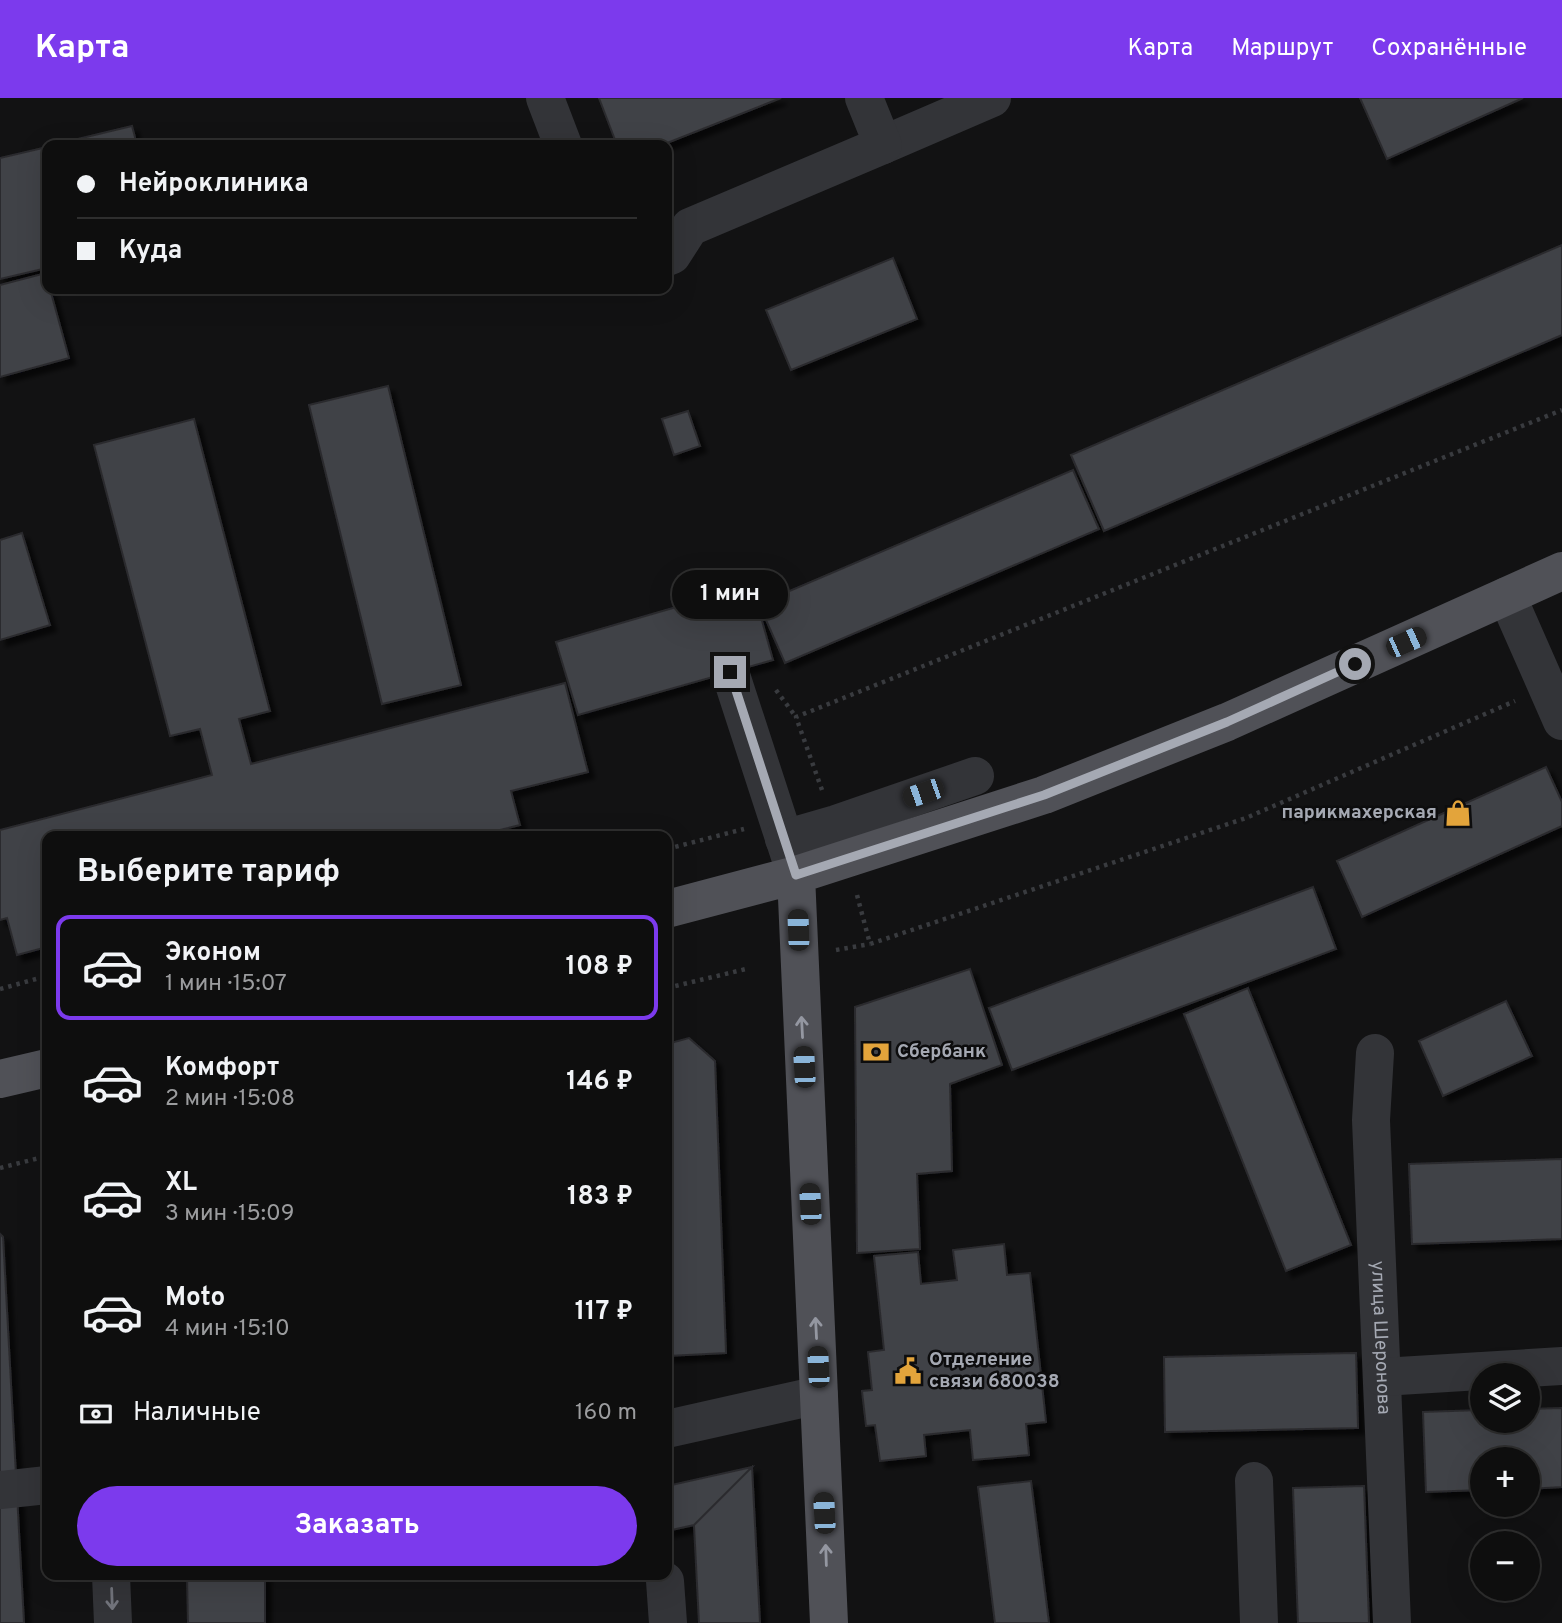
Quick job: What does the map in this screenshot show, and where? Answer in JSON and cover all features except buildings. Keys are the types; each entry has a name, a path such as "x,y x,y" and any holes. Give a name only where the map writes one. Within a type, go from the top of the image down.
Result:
{"main road":[{"path":"672,908 796,875 1044,795 1227,722 1562,571"},
{"path":"796,875 829,1623"},
{"path":"0,1079 42,1069"}],"street":[{"path":"545,98 561,140"},
{"path":"863,98 883,145"},
{"path":"672,255 690,228 992,98"},
{"path":"1507,596 1555,704"},
{"path":"730,672 796,875"},
{"path":"781,830 835,824 975,776"},
{"name":"улица Шеронова","path":"1375,1054 1371,1121 1392,1623"},
{"path":"1381,1377 1562,1366"},
{"path":"672,1428 819,1395"},
{"path":"1254,1482 1259,1623"},
{"path":"0,1490 42,1486"},
{"path":"111,1580 113,1623"},
{"path":"665,1581 668,1623"}],"path":[{"path":"824,796 796,717 1562,410"},
{"path":"836,950 870,944 1246,818 1555,704"},
{"path":"672,848 781,830"},
{"path":"857,895 870,944"},
{"path":"672,987 746,969"},
{"path":"0,989 42,977"},
{"path":"0,1168 42,1157"}],"place":[{"name":"парикмахерская","path":"1458,813"},
{"name":"Сбербанк","path":"876,1052"},
{"name":"Отделение связи 680038","path":"908,1371"}],"route":[{"path":"730,672 796,875 1044,795 1227,722 1355,664"}]}
